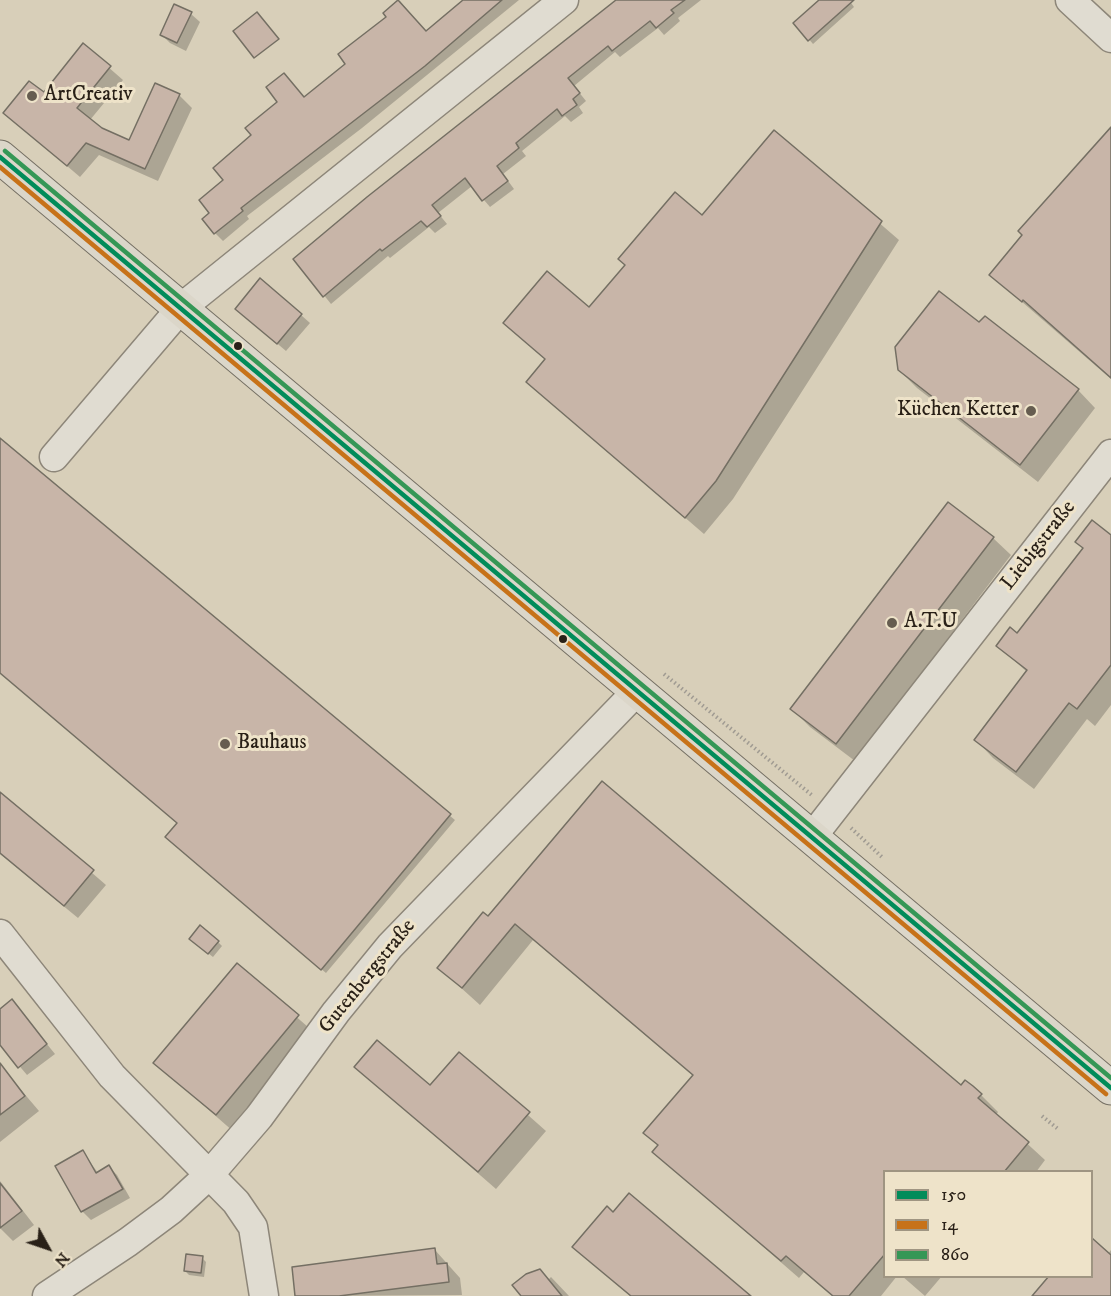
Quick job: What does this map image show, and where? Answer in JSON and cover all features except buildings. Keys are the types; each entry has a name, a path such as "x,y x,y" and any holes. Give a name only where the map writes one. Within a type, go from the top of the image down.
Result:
{"main road":[{"path":"0,157 1111,1088"}],"street":[{"path":"54,457 181,308 564,0"},
{"path":"1070,0 1111,38"},
{"name":"Liebigstraße","path":"812,837 1111,454"},
{"name":"Gutenbergstraße","path":"47,1296 171,1210 209,1174 259,1117 336,1012 390,946 638,690"},
{"path":"0,934 112,1076 236,1202 253,1227 264,1296"}],"path":[{"path":"1042,1116 1058,1129"}],"transit line":[{"name":"860","path":"5,151 1111,1078"},
{"name":"150","path":"0,157 1111,1088"},
{"name":"14","path":"0,167 1106,1094"}],"place":[{"name":"ArtCreativ","path":"32,96"},
{"name":"Küchen Ketter","path":"1031,411"},
{"name":"A.T.U","path":"892,623"},
{"name":"Bauhaus","path":"225,744"}]}
